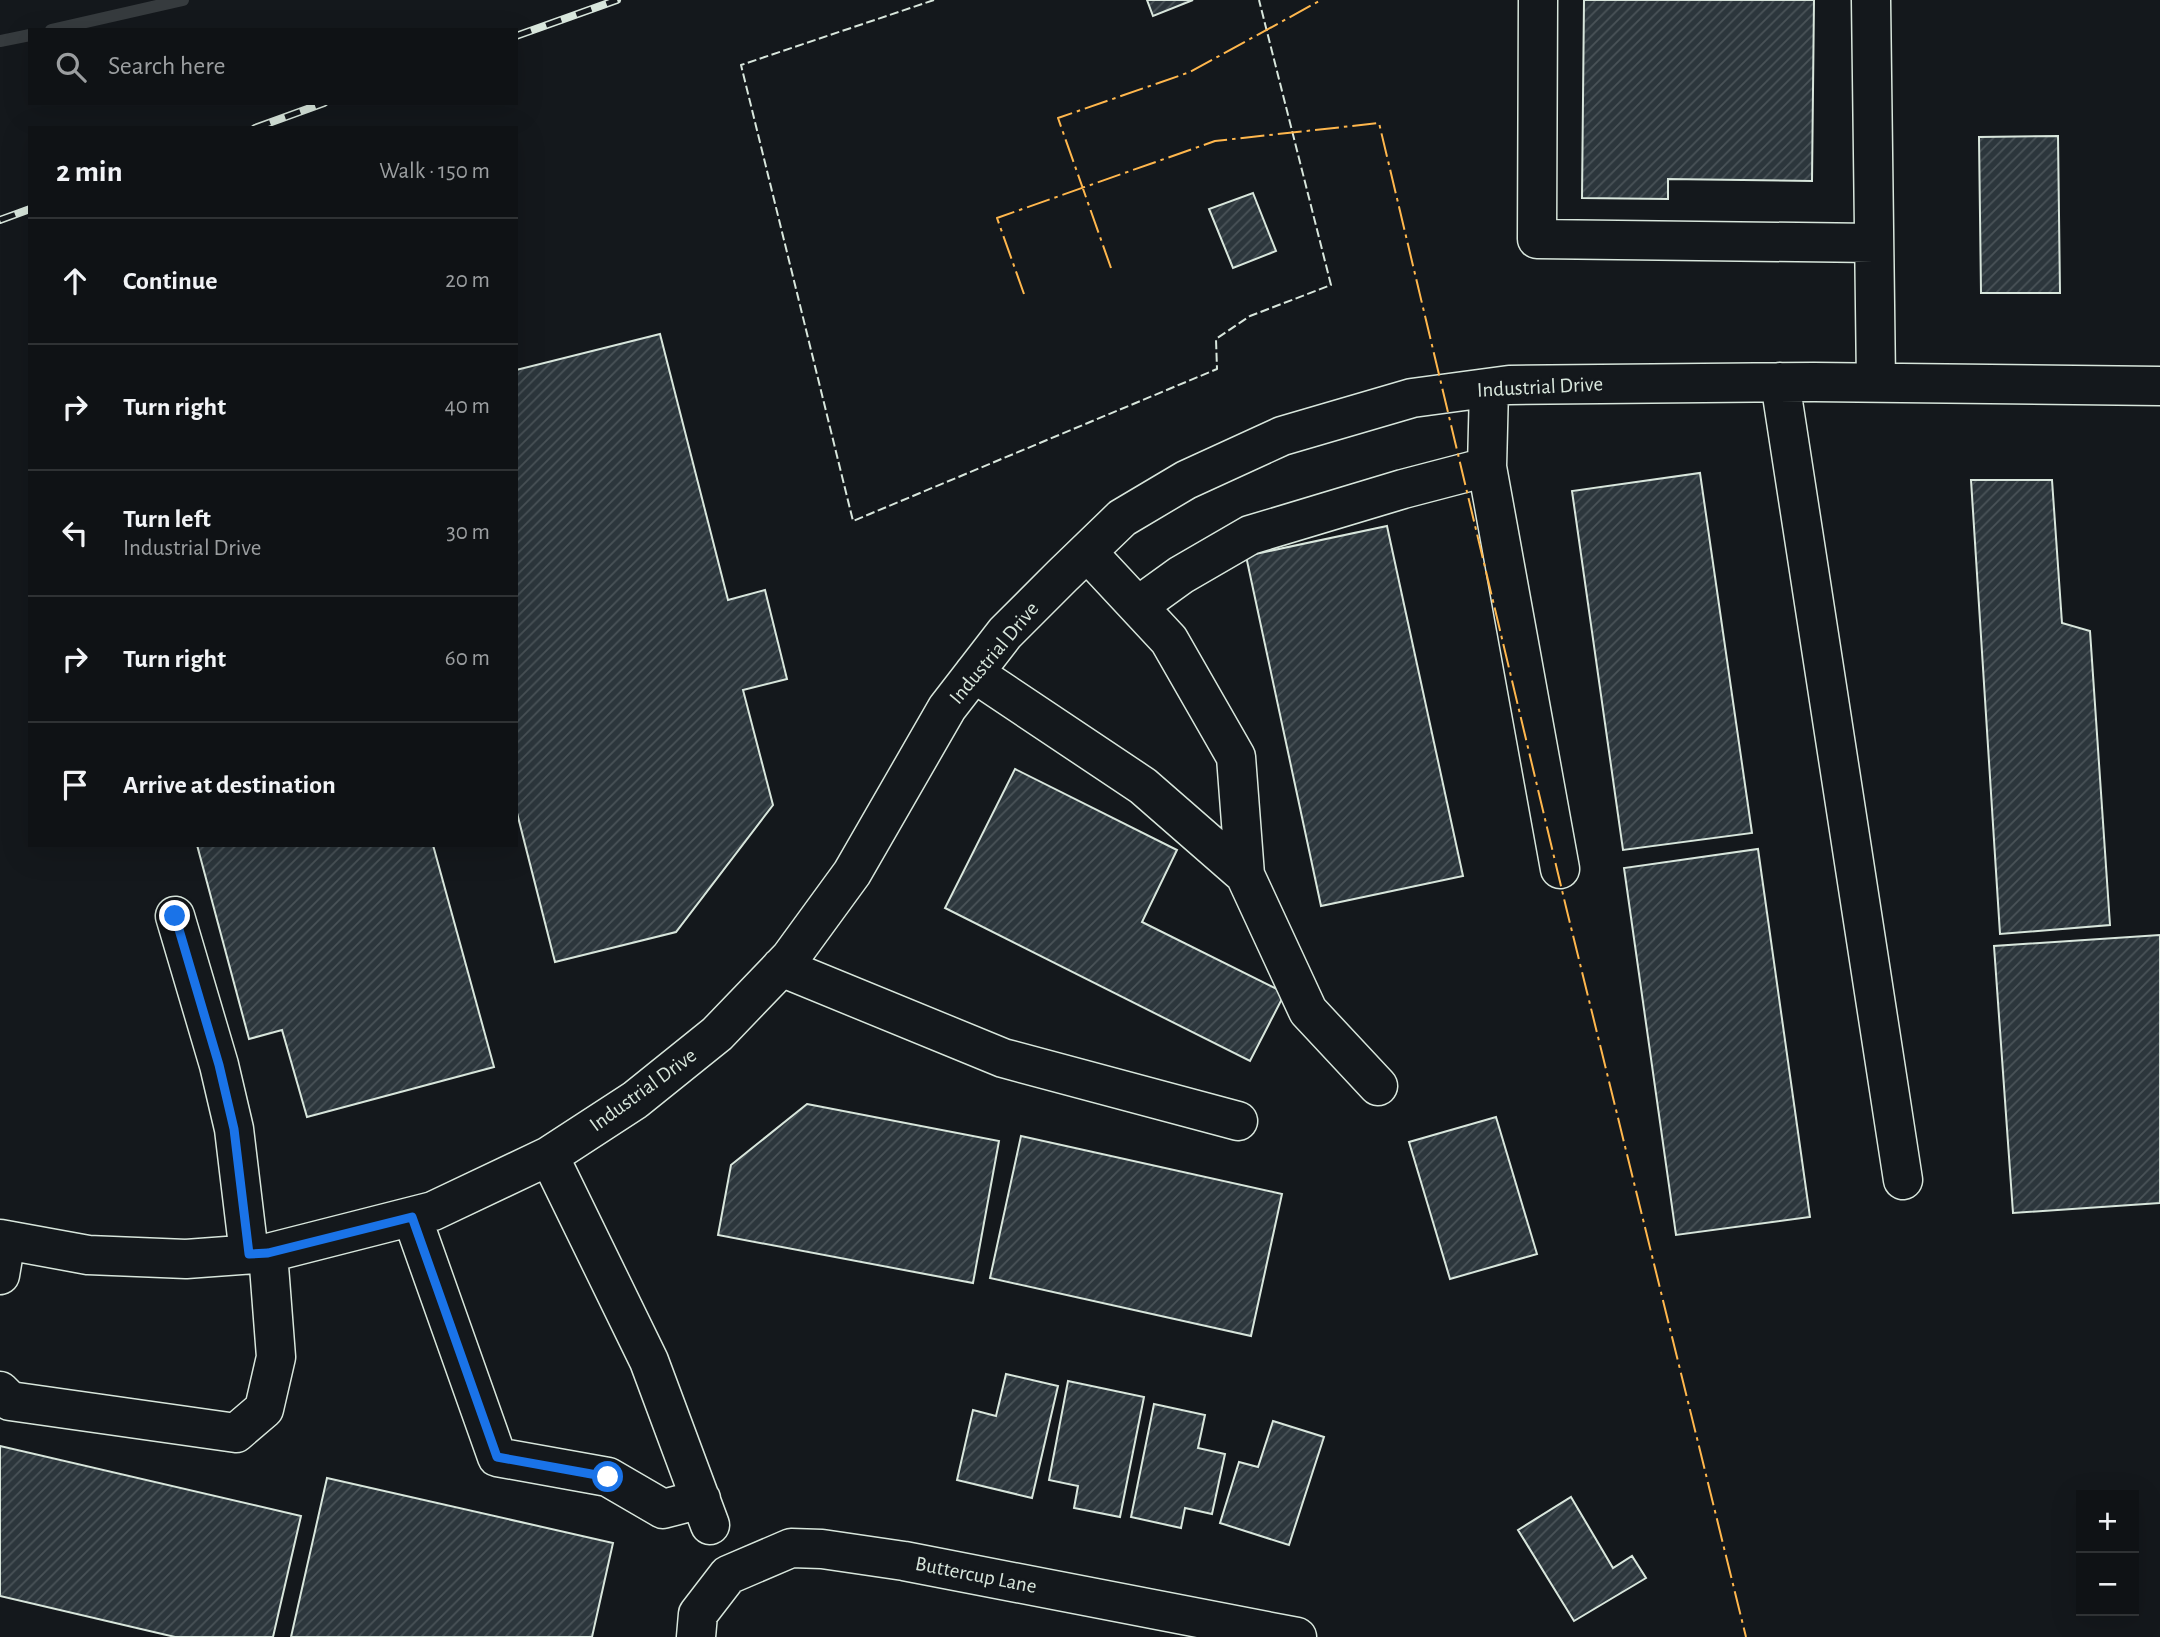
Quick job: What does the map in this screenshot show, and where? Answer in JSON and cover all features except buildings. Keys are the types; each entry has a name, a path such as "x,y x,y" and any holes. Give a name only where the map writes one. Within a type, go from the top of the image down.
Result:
{"street":[{"path":"1538,0 1537,239 1874,243"},
{"path":"1871,0 1876,382"},
{"path":"1780,382 1903,1180"},
{"name":"Industrial Drive","path":"2,1251 186,1259 258,1253 433,1211 549,1156 645,1092 717,1034 781,967 852,873 947,708 1005,633 1087,552 1122,518 1186,480 1282,436 1412,398 1509,385 1876,382 2160,386"},
{"path":"1489,388 1487,467 1560,869"},
{"path":"1138,606 1181,575 1250,535 1487,467"},
{"path":"1087,552 1169,640 1236,757 1245,875 1308,1012 1378,1086"},
{"path":"974,673 1143,786 1245,875"},
{"path":"3,1397 236,1433 264,1409 276,1357 258,1253 219,1065 175,916"},
{"path":"781,967 1003,1058 1238,1121"},
{"path":"412,1217 497,1457 608,1477 663,1508 705,1512 649,1361 549,1156"},
{"name":"Buttercup Lane","path":"696,1637 698,1615 729,1575 791,1548 822,1549 904,1561 1297,1637"}],"waterway":[{"path":"60,28 183,0"},
{"path":"0,41 28,35"}],"railway":[{"path":"518,35 617,0"},
{"path":"261,126 318,105"},
{"path":"0,220 28,210"}],"fence":[{"path":"934,0 741,65 853,521 1217,369 1216,339 1250,316 1331,285 1259,0"}],"power":[{"path":"1111,268 1058,118 1190,72 1321,0"},
{"path":"1024,294 997,218 1215,141 1379,123 1566,907 1746,1637"}],"route":[{"path":"175,916 219,1065 234,1129 249,1254 268,1253 412,1217 497,1457 608,1477"}]}
